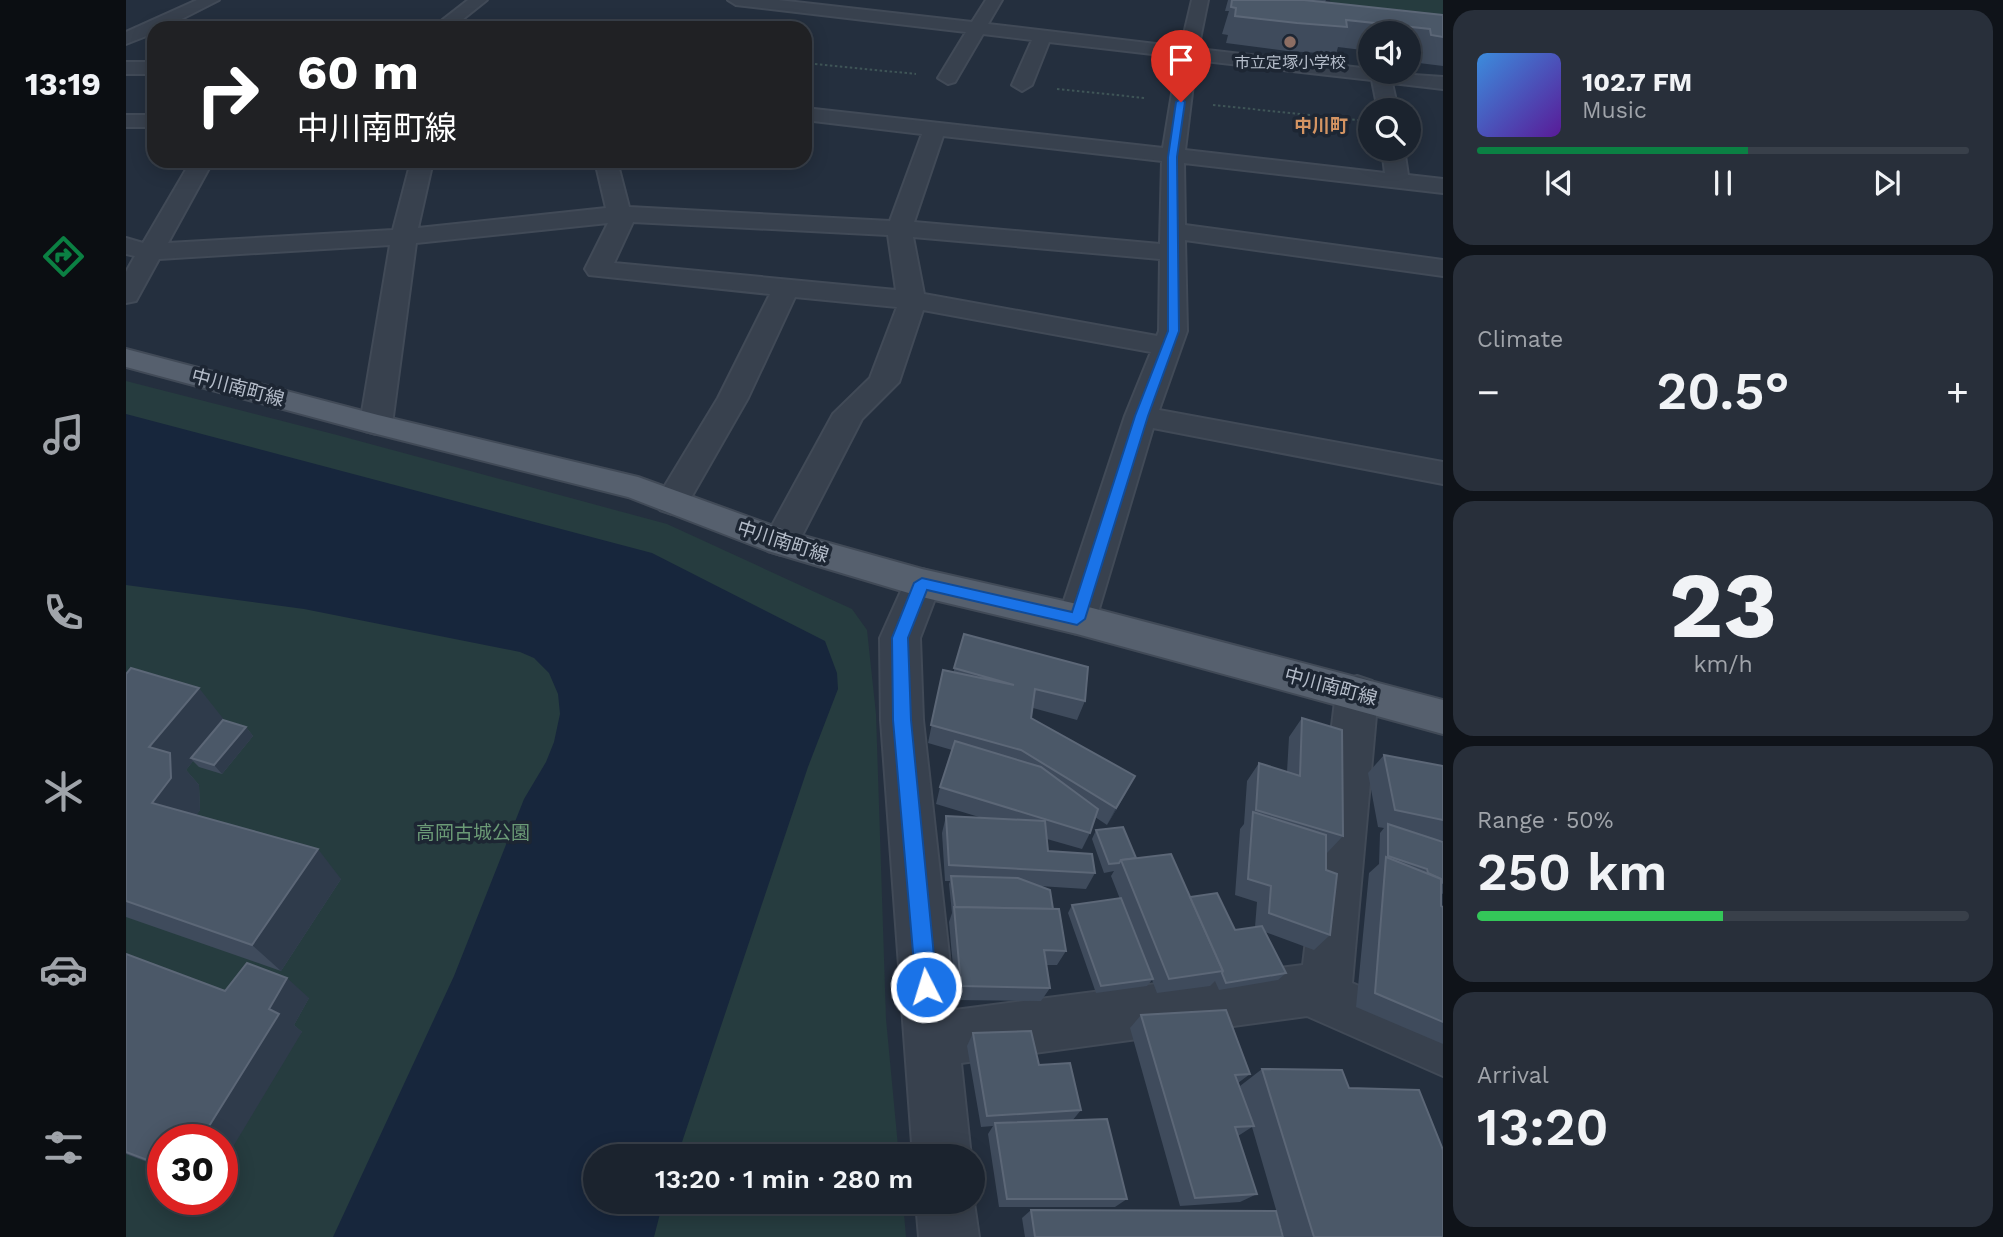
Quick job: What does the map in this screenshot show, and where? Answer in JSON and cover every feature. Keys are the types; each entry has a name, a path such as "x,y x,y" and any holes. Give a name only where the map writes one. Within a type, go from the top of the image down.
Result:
{"main road":[{"name":"中川南町線","path":"126,358 376,424 638,488 781,542 922,583 1077,619 1443,716"}],"street":[{"path":"165,21 211,0"},
{"path":"450,21 479,0"},
{"path":"736,0 763,1 975,29 1358,72"},
{"path":"948,78 994,0"},
{"path":"1077,619 1141,416 1173,331 1173,157 1200,0 1191,0"},
{"path":"744,20 763,1"},
{"path":"135,13 169,19"},
{"path":"126,39 147,29"},
{"path":"1022,85 1042,37"},
{"path":"126,68 147,68"},
{"path":"1421,80 1443,83"},
{"path":"812,115 1443,186"},
{"path":"126,121 147,121"},
{"path":"781,542 849,414 884,382 912,304 899,229 934,127"},
{"path":"1394,161 1396,181"},
{"path":"126,295 137,249 197,168"},
{"path":"376,424 404,237 420,168"},
{"path":"608,168 622,214 598,269 911,299 1167,346"},
{"path":"137,249 404,237 622,214 1174,242 1443,268"},
{"path":"672,502 733,398 786,288"},
{"path":"1141,416 1443,473"},
{"path":"922,583 900,643 902,720 941,1144"},
{"path":"1325,996 1357,693"},
{"path":"931,1040 1308,990 1443,1049"},
{"path":"947,1214 949,1237"}],"path":[{"path":"812,64 948,78"},
{"path":"1022,85 1358,120"}],"green space":[{"path":"1330,0 1443,0 1443,36 1421,34 1421,21 1358,21 1358,27 1335,25"},
{"name":"高岡古城公園","path":"126,381 667,524 852,609 867,630 876,714 886,1019 898,1144 583,1144 583,1214 904,1214 906,1237 126,1237"}],"water":[{"path":"126,414 652,553 825,641 837,673 838,689 808,767 681,1144 583,1144 583,1214 660,1214 654,1237 333,1237 454,976 524,799 546,762 554,742 560,714 558,694 549,673 534,658 520,652 304,609 126,585"}],"building":[{"path":"1232,0 1304,0 1443,15 1443,37 1431,35 1430,29 1421,28 1421,21 1346,20 1347,27 1235,16 1236,8 1231,7"},
{"path":"964,634 1088,667 1085,701 1035,689 1031,718 1135,776 1116,808 1021,750 931,725 943,670 1014,685 954,668"},
{"path":"131,668 199,688 149,747 170,753 171,778 152,803 318,849 252,945 126,901 126,674"},
{"path":"1302,718 1342,730 1343,836 1256,810 1259,763 1300,776"},
{"path":"223,720 246,727 214,765 191,758"},
{"path":"955,741 1041,767 1098,809 1090,833 940,787"},
{"path":"1384,755 1443,766 1443,820 1395,810"},
{"path":"1253,812 1326,835 1326,870 1337,874 1330,935 1269,913 1271,886 1248,879"},
{"path":"946,816 1045,821 1048,851 1092,854 1095,873 949,865"},
{"path":"1388,824 1443,842 1443,883 1441,879 1428,873 1427,869 1388,856"},
{"path":"1123,827 1136,858 1109,864 1096,830"},
{"path":"1171,854 1223,971 1169,979 1121,860"},
{"path":"1386,857 1441,879 1443,1022 1375,993"},
{"path":"951,876 1018,878 1050,890 1053,909 955,907"},
{"path":"1217,893 1235,930 1262,926 1286,973 1226,983 1190,897"},
{"path":"1121,898 1153,979 1101,986 1072,905"},
{"path":"954,907 1059,909 1066,951 1044,950 1050,988 961,986"},
{"path":"126,954 225,991 247,963 287,978 269,1009 279,1014 210,1124 147,1124 147,1160 126,1152"},
{"path":"1226,1010 1250,1074 1235,1075 1254,1126 1235,1127 1257,1194 1195,1198 1141,1015"},
{"path":"1031,1031 1039,1065 1070,1063 1081,1110 987,1116 973,1033"},
{"path":"1262,1069 1342,1070 1349,1088 1419,1090 1443,1150 1443,1237 1314,1237"},
{"path":"1107,1119 1127,1199 1007,1199 995,1123"},
{"path":"1031,1210 1276,1211 1283,1237 1035,1237"}],"place":[{"name":"市立定塚小学校","path":"1290,42"}],"district":[{"name":"中川町","path":"1321,126"}],"route":[{"path":"926,987 902,720 900,638 922,583 1077,619 1141,416 1173,331 1173,157 1181,102"}]}
